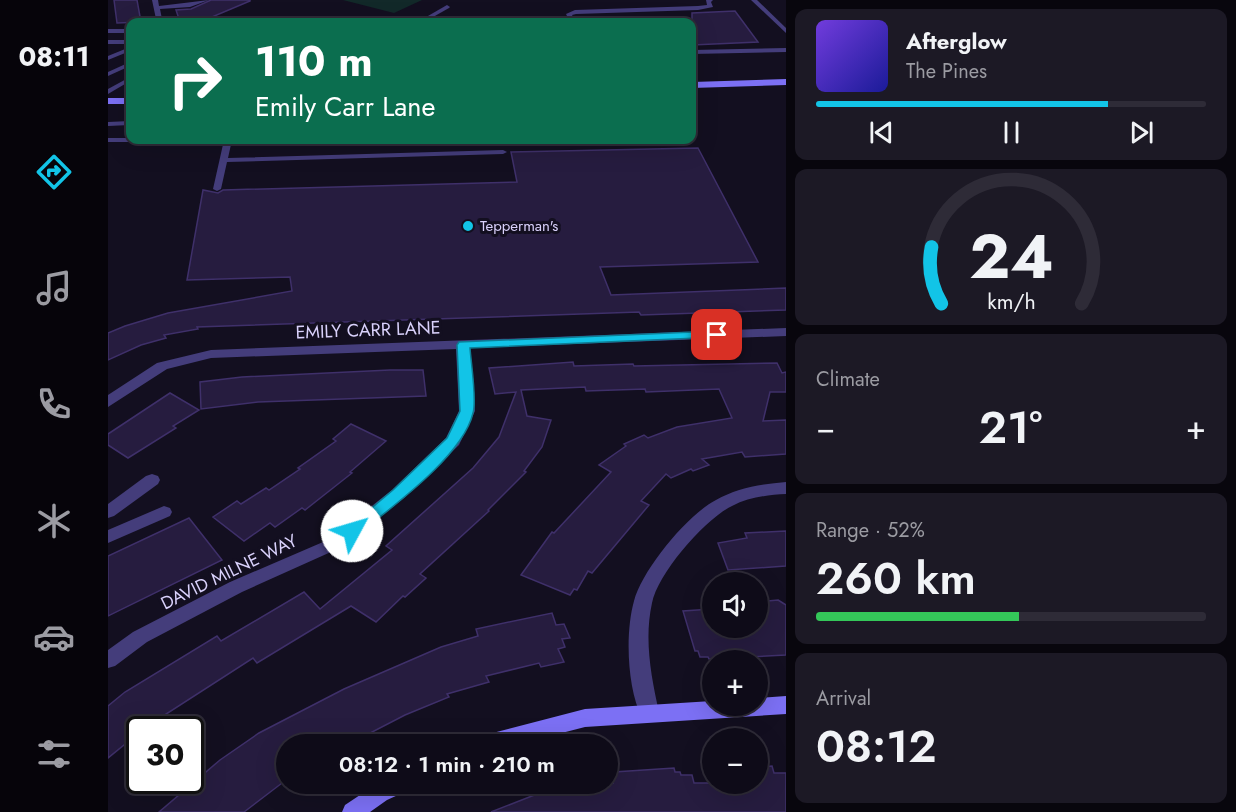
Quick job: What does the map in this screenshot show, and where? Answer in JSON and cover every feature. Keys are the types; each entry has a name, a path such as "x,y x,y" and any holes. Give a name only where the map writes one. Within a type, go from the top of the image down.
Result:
{"street":[{"path":"696,85 786,82"},
{"path":"108,101 126,101"},
{"name":"EMILY CARR LANE","path":"108,402 162,366 211,354 786,332"},
{"name":"DAVID MILNE WAY","path":"108,660 140,637 236,587 336,543 398,494 453,441 467,411 463,345"},
{"path":"108,512 152,480"},
{"path":"649,712 639,671 637,640 643,597 657,572 713,509 766,489 786,488"},
{"path":"108,537 164,512"},
{"path":"523,734 585,718 649,712 786,705"},
{"path":"353,812 377,794"}],"lane":[{"path":"155,0 159,18"},
{"path":"157,8 190,5 206,0"},
{"path":"571,18 569,14 575,12 698,8 711,6 708,1 710,0"},
{"path":"754,0 786,31"},
{"path":"427,18 447,7"},
{"path":"506,18 530,17"},
{"path":"108,31 126,31"},
{"path":"108,42 126,42"},
{"path":"696,52 786,50"},
{"path":"108,58 126,51"},
{"path":"108,74 126,66"},
{"path":"108,79 126,80"},
{"path":"108,92 126,81"},
{"path":"108,124 126,123"},
{"path":"108,140 126,140"},
{"path":"217,189 227,144"},
{"path":"223,160 503,152"}],"green space":[{"path":"343,0 422,0 394,13"}],"building":[{"path":"114,0 137,0 140,18 126,18 126,23 117,23"},
{"path":"211,0 250,0 212,17 179,18 176,10 191,9"},
{"path":"735,11 758,42 696,45 696,18 692,18 692,13"},
{"name":"Tepperman's","path":"698,148 758,262 600,267 611,295 786,288 786,310 641,315 639,312 197,327 198,329 164,335 166,338 141,345 108,360 108,333 125,326 168,313 292,291 290,277 187,280 203,190 218,193 223,190 517,182 511,152"},
{"path":"573,362 574,366 777,363 782,373 786,372 786,392 770,392 763,421 786,420 786,454 745,457 742,452 702,459 709,465 693,471 691,469 671,478 666,474 641,501 649,505 592,573 588,571 577,590 574,589 570,595 521,575 552,532 554,533 611,472 599,465 626,446 624,444 644,435 648,438 677,427 732,418 719,389 646,392 645,389 586,391 585,387 521,390 527,416 551,420 542,447 524,471 526,472 489,511 420,574 426,578 405,597 403,596 376,622 351,606 257,663 253,658 163,716 126,716 126,743 108,758 108,706 125,692 217,636 221,641 304,592 320,609 392,550 386,546 473,468 499,437 516,392 495,394 489,368"},
{"path":"423,370 426,396 258,402 201,409 200,382 242,377"},
{"path":"170,393 199,410 173,426 176,428 128,458 108,445 108,434"},
{"path":"351,424 386,441 350,472 352,473 305,510 302,508 275,527 270,523 244,541 213,517 237,501 241,504 266,488 269,490 336,441 333,439"},
{"path":"189,518 222,560 108,616 108,556"},
{"path":"786,531 786,566 728,570 718,543 747,538 745,533"},
{"path":"778,600 786,605 786,655 768,656 768,650 702,650 702,657 700,657 698,651 695,651 683,611 702,610 702,638 768,638 768,601"},
{"path":"552,613 556,625 564,624 570,638 562,639 565,647 558,649 564,662 541,667 539,663 486,676 489,682 447,694 449,697 405,715 368,734 276,734 276,788 244,812 159,812 180,794 204,794 204,774 259,733 344,689 441,647 478,636 476,629"},
{"path":"768,766 772,766 774,773 786,773 786,812 491,812 537,794 618,794 618,772 674,768 675,772 680,772 681,775 692,775 694,783 702,783 702,794 768,794"}],"place":[{"name":"Tepperman's","path":"468,226"}],"route":[{"path":"352,531 398,494 453,441 467,411 463,345 717,335"}]}
